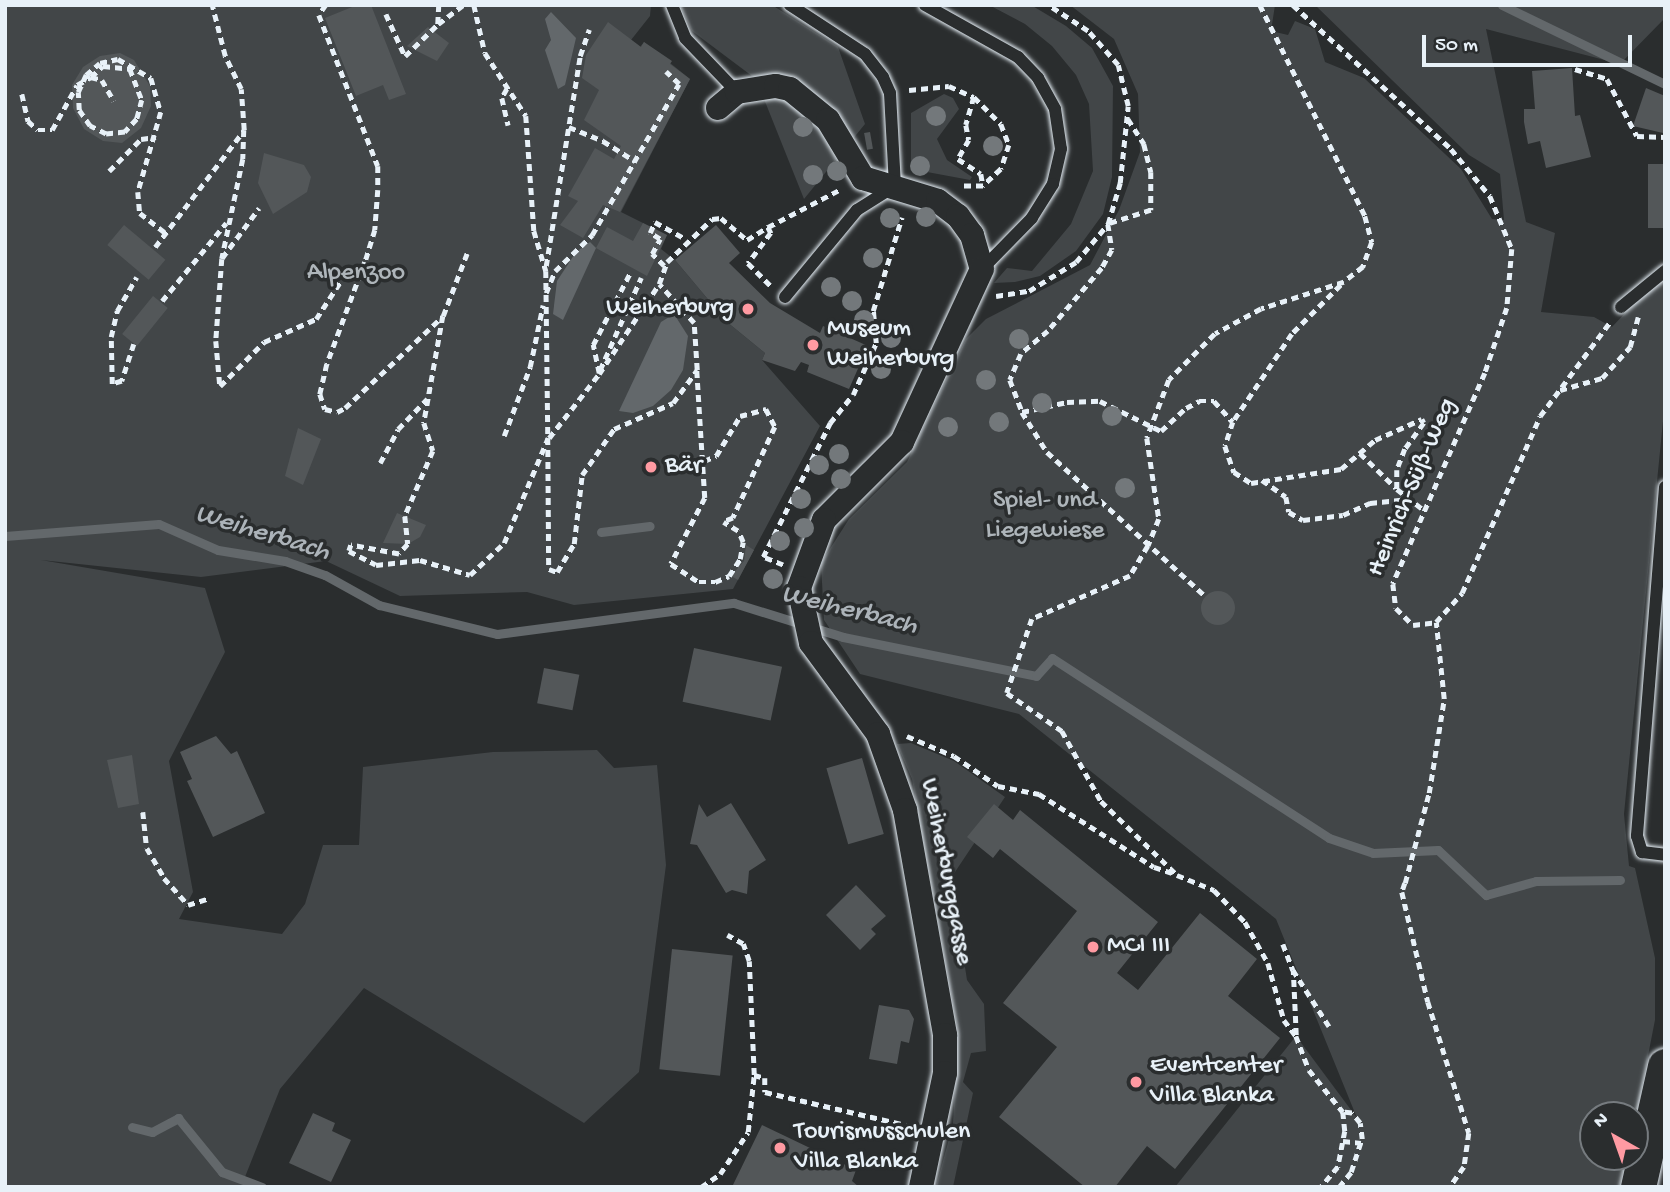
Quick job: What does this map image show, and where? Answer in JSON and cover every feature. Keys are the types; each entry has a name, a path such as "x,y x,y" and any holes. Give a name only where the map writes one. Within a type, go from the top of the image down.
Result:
{"street":[{"path":"718,108 737,92 776,86 790,89 828,120 863,178 938,201 966,226 978,279"},
{"name":"Weiherburggasse","path":"921,1187 945,1073 946,1035 905,810 878,734 811,643 799,588 824,520 902,442 978,279"},
{"path":"1638,1187 1665,1066"}],"lane":[{"path":"672,5 685,38 737,92"},
{"path":"785,297 857,210 895,186 890,93 865,54 790,5"},
{"name":"Weiherburggasse","path":"925,5 1018,57 1038,78 1055,109 1061,149 1053,184 1032,218 978,279"},
{"path":"1621,307 1631,296 1665,271"},
{"path":"1665,487 1637,836 1642,852 1665,855"}],"path":[{"path":"212,5 225,55 241,89 244,130 243,159 227,221 222,259 216,341 220,386 264,342 316,319 344,276 366,262"},
{"path":"326,5 319,15 378,166 377,218 366,262 327,364 320,394 325,409 337,412 345,408 443,316"},
{"path":"438,24 439,5"},
{"path":"386,14 405,56 438,24 463,5"},
{"path":"474,5 485,53 526,116 534,232 546,271"},
{"path":"978,279 1003,297 1042,285 1076,262 1108,224 1120,183 1128,120 1126,86 1107,48 1048,5"},
{"path":"1260,5 1365,216 1373,242 1363,267 1344,282 1292,334 1233,422 1225,446 1234,472 1251,483 1261,479 1341,469 1375,440 1422,419 1424,423 1405,449 1397,470 1397,489"},
{"name":"Heinrich-Süß-Weg","path":"1293,5 1451,149 1490,196 1512,249 1507,308 1485,373 1393,584 1392,596 1396,608 1413,625 1436,622"},
{"path":"589,30 580,56 544,297 549,569 557,572 574,544 582,475 614,429 673,403 697,370"},
{"path":"22,94 28,121 38,131 52,130 77,85 91,77 103,66 116,64 130,69 138,82 142,100 137,119 125,132 106,134 90,126 79,110 78,92 86,75 100,64 118,60 151,78 160,112 156,136 138,192 140,213 164,232"},
{"path":"1575,69 1607,79 1637,136 1665,137"},
{"path":"504,436 530,367 544,297 555,271 592,235 679,84 666,72"},
{"path":"91,77 102,80 114,101"},
{"path":"890,93 949,86 974,97 1001,124 1009,145 1001,169 983,186 943,185 938,201"},
{"path":"508,88 502,98 508,125"},
{"path":"974,97 966,125 969,140 958,159 976,169 983,186"},
{"path":"1108,224 1151,210 1146,153 1128,120"},
{"path":"569,127 603,141 635,160"},
{"path":"155,247 244,130"},
{"path":"109,171 141,139 156,136"},
{"path":"467,253 443,316 424,423 433,451 405,516 408,544 399,554 351,545 349,551 376,565 420,560 470,575 504,543 548,439 599,374 659,284 664,266 686,239 721,218 747,240 863,178"},
{"path":"764,557 830,424 853,395 876,343 873,311 884,264 902,219 895,186"},
{"path":"222,259 259,208"},
{"path":"162,301 227,221"},
{"path":"664,266 652,254 660,239 650,233 655,222 686,239"},
{"path":"1108,224 1112,250 1102,268 1013,368 1012,390 1022,412 1047,452 1114,509 1148,546 1203,595"},
{"path":"749,268 748,263 771,233 768,227"},
{"path":"599,374 593,345 630,273"},
{"path":"134,344 122,381 112,384 111,337 117,311 137,277"},
{"path":"599,374 603,355 641,278"},
{"path":"1177,875 1101,801 1062,731 1007,693 1032,619 1130,576 1148,546 1159,519 1149,425 1169,380 1215,334 1261,309 1344,282"},
{"path":"659,284 694,323 704,461 705,498 671,564 685,576 715,582 729,576 740,559 743,542 738,531 723,522 733,518 775,427 766,409 740,416 716,456 704,461"},
{"path":"1558,391 1602,378 1630,347 1639,320 1631,296"},
{"path":"1450,1187 1464,1167 1469,1133 1428,1002 1402,892 1429,793 1444,699 1436,622 1462,593 1540,416 1621,307"},
{"path":"380,463 398,429 428,398"},
{"path":"1022,412 1067,402 1100,401 1149,425 1166,430 1186,408 1199,401 1214,401 1233,422"},
{"path":"1360,453 1397,489 1425,511"},
{"path":"1261,479 1286,498 1289,512 1303,520 1343,515 1380,501 1410,499"},
{"path":"878,734 910,736 954,756 998,786 1039,794 1154,867 1214,890 1245,922 1268,963 1284,1020 1296,1036 1309,1070 1343,1112 1343,1141 1338,1167 1323,1186"},
{"path":"144,812 147,848 164,878 188,905 207,899"},
{"path":"701,1187 720,1174 748,1132 754,1075 749,961 743,944 727,935"},
{"path":"1283,944 1293,970 1329,1026"},
{"path":"1293,970 1296,1036"},
{"path":"754,1075 765,1078 765,1092 921,1129"},
{"path":"1339,1187 1351,1172 1361,1143 1360,1124 1352,1113 1343,1112"},
{"path":"1343,1141 1361,1143"}],"green space":[{"name":"Alpenzoo","path":"5,5 651,5 650,16 631,40 640,47 644,42 690,79 621,212 667,235 661,249 675,260 727,322 765,353 762,360 820,426 733,589 574,605 527,592 400,596 326,561 201,577 41,560 205,588 225,652 169,761 193,892 179,919 282,934 305,904 323,845 359,845 363,767 493,752 597,750 614,768 657,765 666,865 639,1072 584,1123 364,988 280,1089 241,1187 5,1187"},
{"path":"680,5 772,5 838,47 865,124 804,199 756,79 692,31"},
{"path":"989,5 1031,5 1066,26 1092,48 1113,86 1112,177 1103,214 1076,251 1040,276 1015,282 994,283 1007,268 1032,271 1071,224 1093,171 1089,104 1076,75 1052,46 1025,24"},
{"name":"Spiel- und Liegewiese","path":"1070,5 1275,5 1271,31 1288,35 1295,21 1315,29 1325,62 1364,78 1461,169 1492,219 1504,220 1500,174 1469,155 1315,5 1665,5 1665,18 1620,64 1486,29 1526,222 1555,233 1541,312 1594,317 1612,327 1665,270 1665,401 1624,814 1629,866 1635,868 1655,958 1655,1020 1639,1101 1579,1101 1579,1171 1623,1171 1619,1187 1175,1187 1296,1036 1357,1118 1276,919 1019,714 860,674 824,620 821,563 849,519 907,462 966,339 986,319 1090,265 1119,210 1140,152 1138,94 1114,39"},
{"path":"944,94 953,98 959,109 937,139 947,160 972,177 970,180 911,169 911,113"},
{"path":"911,743 954,761 1005,797 951,878 967,980 984,1004 986,1051 971,1053 963,1082 973,1093 953,1187 936,1187 953,1124 958,1030 912,779 897,744"}],"shaded area":[{"path":"551,12 576,38 565,85 558,89 545,50 551,40 545,19"},
{"path":"590,242 596,248 563,320 553,314 557,281 576,252"},
{"path":"674,314 688,336 683,370 671,390 653,406 633,413 619,411 661,322"}],"building":[{"path":"357,5 371,5 406,94 389,100 383,85 356,96 325,18"},
{"path":"608,22 641,47 644,42 672,61 670,64 690,79 620,212 603,205 583,238 560,225 578,201 568,196 595,148 614,159 621,146 584,120 599,90 582,78 586,55"},
{"path":"428,27 449,43 437,61 407,46"},
{"path":"120,53 134,60 150,86 151,106 141,128 122,143 103,141 84,129 73,108 72,85 83,67 100,56"},
{"path":"1572,68 1575,116 1580,115 1591,157 1546,168 1540,141 1528,144 1524,122 1524,109 1535,109 1532,71"},
{"path":"1646,88 1665,96 1663,133 1633,126"},
{"path":"870,132 873,149 867,150 864,133"},
{"path":"264,153 304,165 311,177 307,192 273,214 258,183"},
{"path":"1648,164 1665,164 1665,228 1648,228"},
{"path":"643,223 667,235 647,276 596,248 607,227 633,241"},
{"path":"124,225 165,260 149,280 107,245"},
{"name":"Weiherburg","path":"716,225 740,253 729,263 770,303 820,333 823,326 868,346 849,389 807,372 809,365 801,362 795,371 762,360 765,353 727,322 675,260"},
{"path":"153,296 168,308 137,346 122,334"},
{"path":"298,428 321,439 303,485 285,476"},
{"path":"397,513 426,525 420,537 408,544 383,543"},
{"path":"746,545 754,550 738,580 731,576 744,561"},
{"path":"1218,591 1230,596 1235,608 1230,620 1218,625 1206,620 1201,608 1206,596"},
{"path":"694,648 782,667 771,721 683,702"},
{"path":"544,668 579,675 572,710 537,703"},
{"path":"216,736 231,754 237,751 265,813 213,837 187,781 192,779 180,752"},
{"path":"132,755 139,804 118,808 107,760"},
{"path":"862,758 884,834 848,844 826,768"},
{"path":"731,803 766,860 749,871 747,894 732,890 726,893 697,845 690,844 699,804 707,817"},
{"name":"Eventcenter Villa Blanka","path":"994,804 1013,820 1020,810 1158,922 1117,973 1138,990 1200,913 1257,959 1228,996 1280,1038 1175,1169 1147,1146 1115,1187 1085,1187 999,1117 1057,1047 1003,1003 1077,911 1000,849 993,858 967,837"},
{"path":"856,885 886,916 871,929 876,934 860,950 826,915"},
{"path":"672,949 733,955 720,1076 659,1069"},
{"path":"879,1005 909,1010 914,1019 909,1043 901,1041 897,1064 869,1059"},
{"path":"313,1113 335,1123 332,1131 351,1140 331,1182 289,1163"},
{"name":"Tourismusschulen Villa Blanka","path":"762,1125 856,1170 852,1181 859,1187 732,1187"}],"waterway":[{"path":"1502,5 1665,84"},
{"name":"Weiherbach","path":"5,536 159,524 218,550 285,561 325,575 379,605 497,634 734,603 843,637 1036,676 1052,658 1329,838 1373,853 1438,850 1486,895 1536,881 1620,880"},
{"path":"601,532 650,526"},
{"path":"132,1127 152,1132 178,1118 222,1172 262,1187"}],"place":[{"name":"Weiherburg","path":"748,309"},
{"name":"Museum Weiherburg","path":"813,345"},
{"name":"Bär","path":"651,467"},
{"name":"MCI III","path":"1093,947"},
{"name":"Eventcenter Villa Blanka","path":"1136,1082"},
{"name":"Tourismusschulen Villa Blanka","path":"780,1148"}]}
